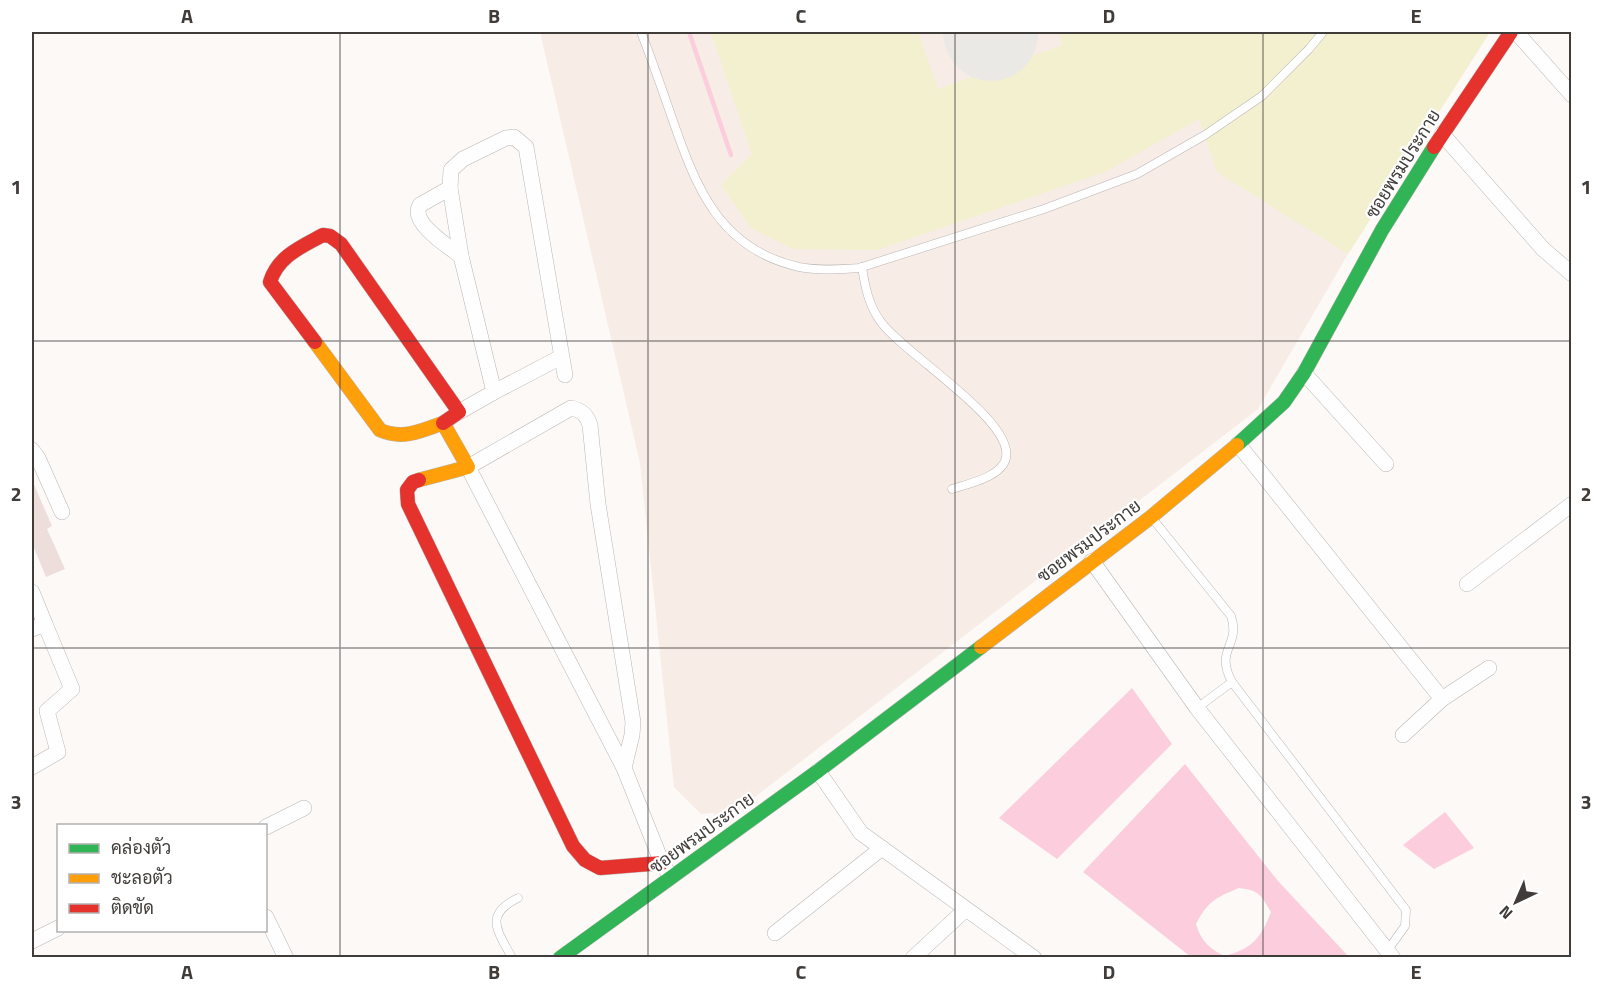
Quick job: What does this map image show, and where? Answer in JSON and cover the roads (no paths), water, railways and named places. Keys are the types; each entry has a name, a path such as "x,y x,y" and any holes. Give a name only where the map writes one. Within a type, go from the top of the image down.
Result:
{"street":[{"name":"ซอยพรมประกาย","path":"560,957 818,771 1151,517 1239,444 1284,402 1304,373 1382,230 1442,134 1511,32"},
{"path":"1516,32 1572,96"},
{"path":"1442,134 1543,249 1572,274"},
{"path":"494,392 461,256 450,188 451,170 463,159 506,138 514,137 526,147 565,375"},
{"path":"450,188 420,205 417,214 430,232 461,256"},
{"path":"459,412 341,244 330,236 323,235 279,262 274,268 270,282 380,430 395,436 417,433 443,423 494,392 561,357"},
{"path":"1304,373 1386,464"},
{"path":"624,768 633,722 598,504 588,418 583,412 571,408 468,467 413,482 407,490 408,504 567,835 583,860 600,868 662,863"},
{"path":"443,423 624,768 662,863 672,878"},
{"path":"1239,444 1442,699"},
{"path":"32,450 38,458 62,512"},
{"path":"1467,584 1572,504"},
{"path":"1092,561 1197,708 1390,954"},
{"path":"32,592 38,626 72,689 47,711 58,752 32,767"},
{"path":"1403,735 1442,699 1489,668"},
{"path":"818,771 861,833 1034,957"},
{"path":"267,826 304,808"},
{"path":"775,933 882,848"},
{"path":"913,957 966,909"},
{"path":"267,919 286,957"},
{"path":"32,941 57,928"}],"lane":[{"path":"641,32 691,171 707,201 728,227 749,246 800,267 830,269 862,267 1044,209 1137,174 1205,135 1263,96 1323,32"},
{"path":"862,267 865,288 872,308 882,323 895,338 976,406 996,428 1004,442 1006,459 998,470 985,478 952,489"},
{"path":"1151,517 1231,615 1234,625 1233,636 1224,664 1232,682 1406,910 1405,926 1390,954"},
{"path":"1197,708 1232,682"},
{"path":"512,957 497,929 496,918 504,906 518,898"}],"waterway":[{"path":"689,32 731,155"}]}
